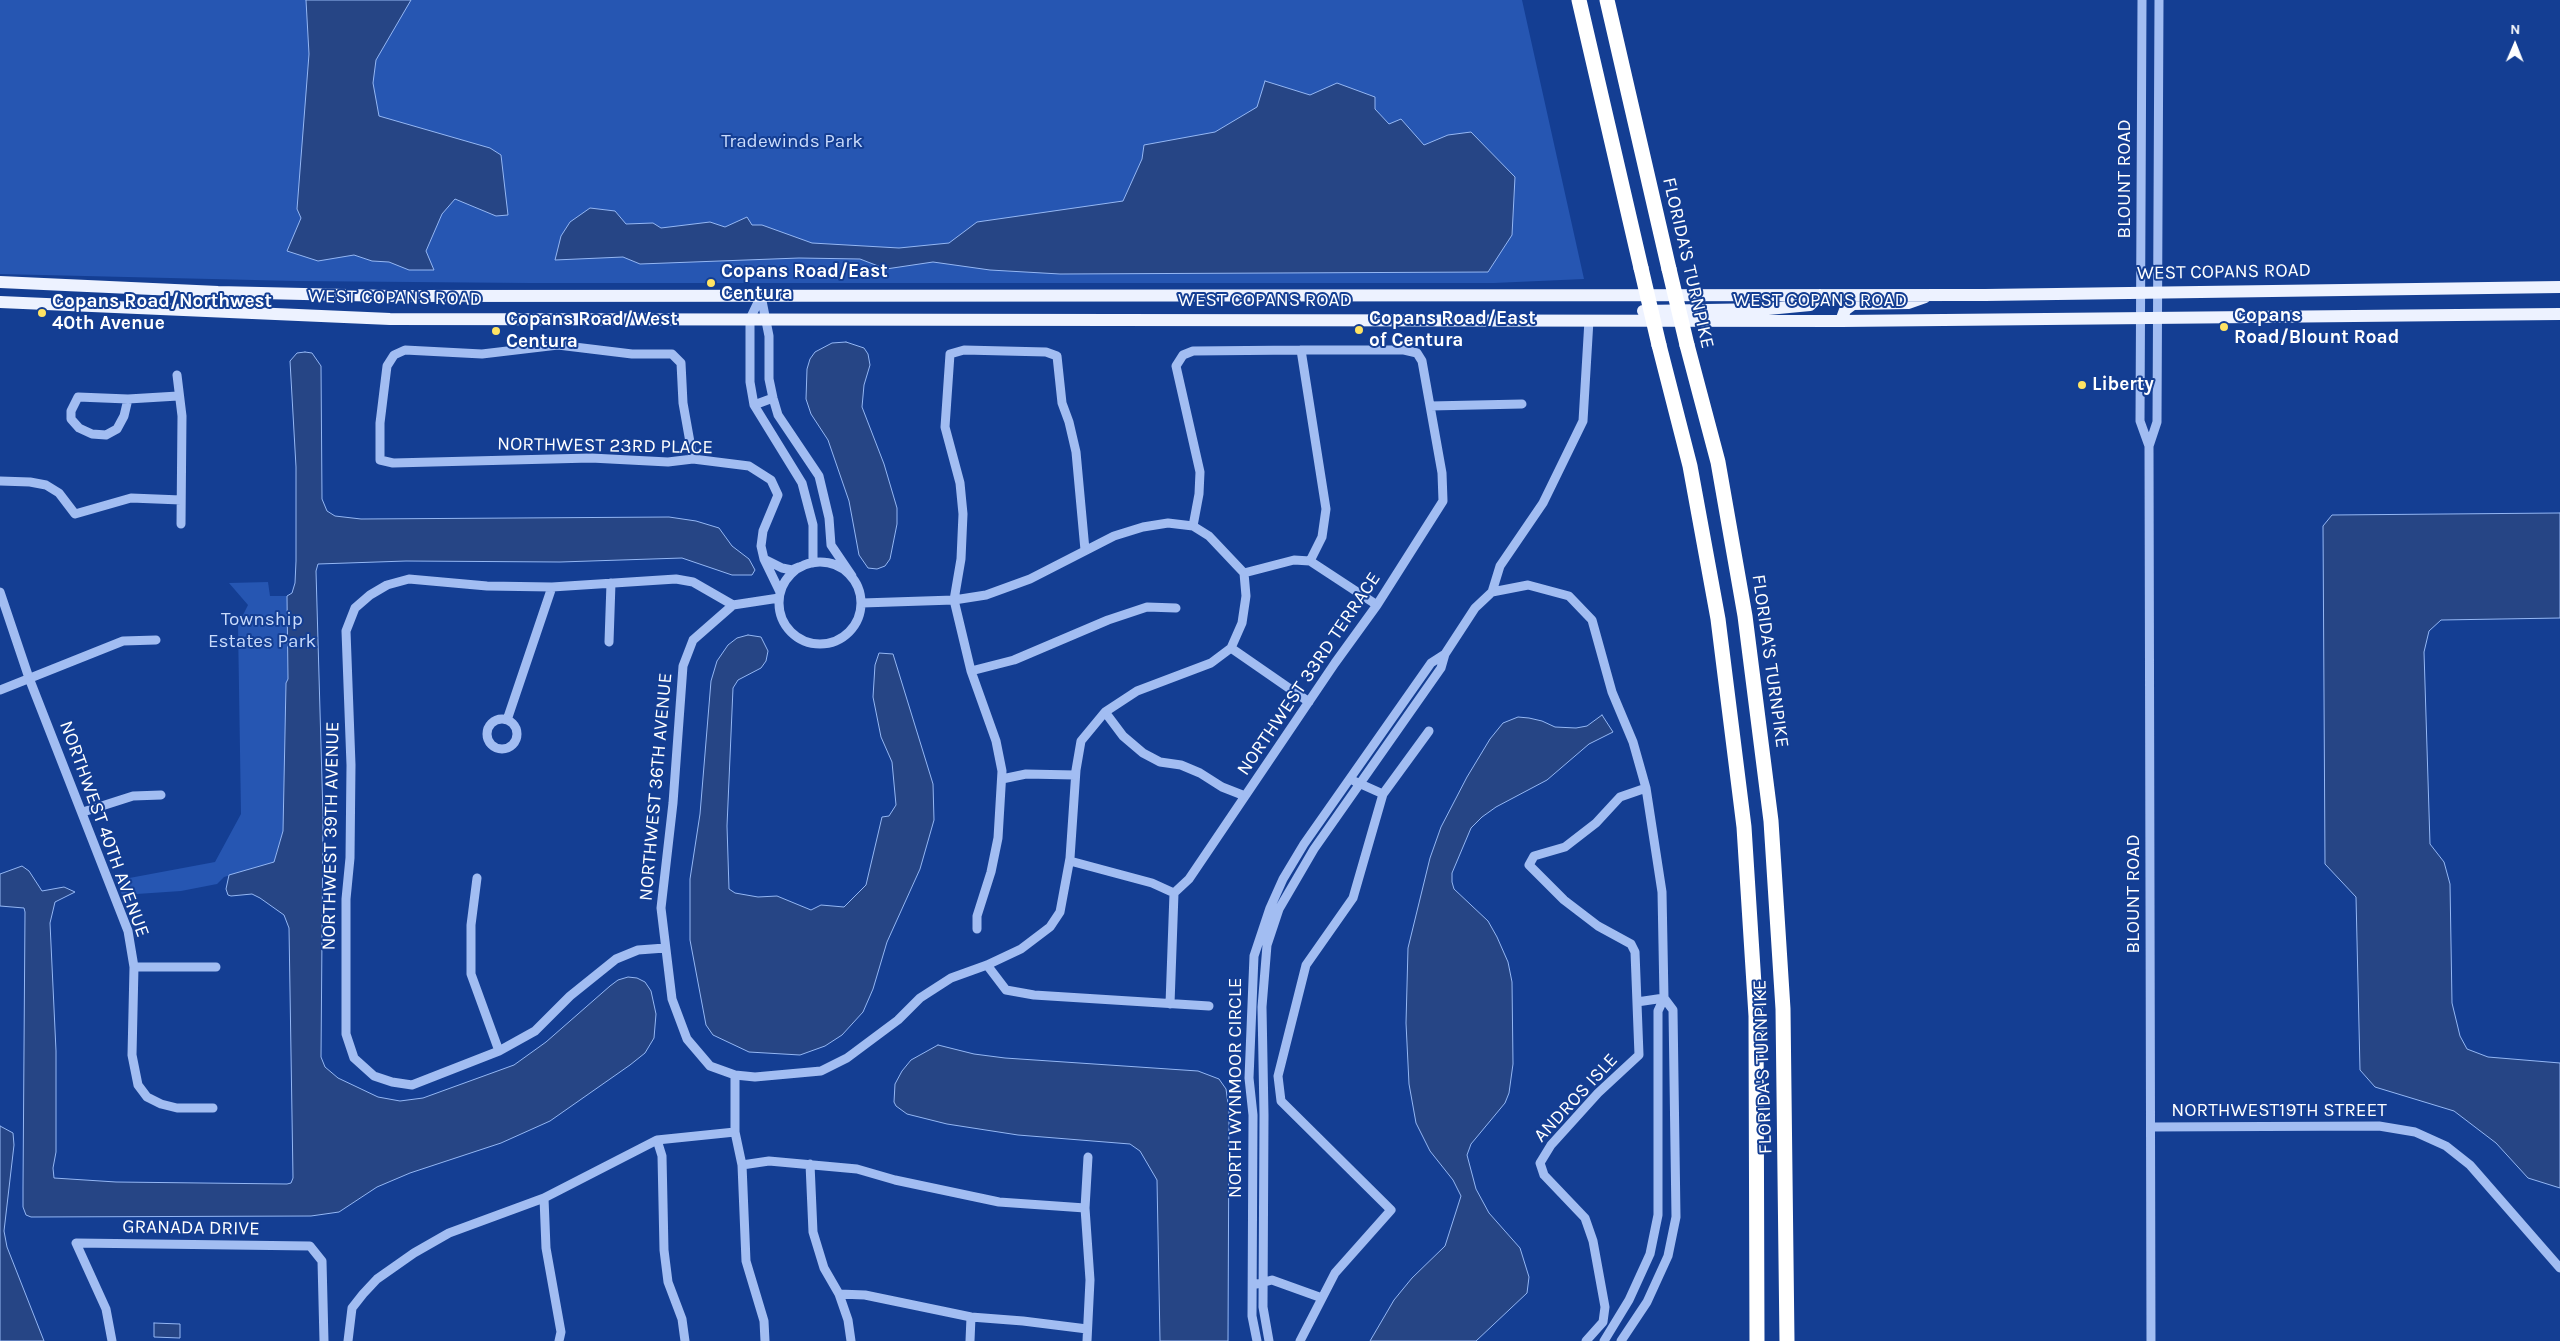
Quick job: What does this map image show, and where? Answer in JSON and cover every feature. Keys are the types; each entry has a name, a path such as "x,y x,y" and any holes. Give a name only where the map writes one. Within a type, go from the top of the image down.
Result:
{"highway":[{"name":"FLORIDA'S TURNPIKE","path":"1579,0 1659,345 1690,466 1718,619 1744,827 1756,1016 1757,1341"},
{"name":"FLORIDA'S TURNPIKE","path":"1606,0 1687,345 1718,462 1745,616 1771,821 1783,1009 1787,1341"}],"main road":[{"name":"WEST COPANS ROAD","path":"0,282 218,292 478,296 1820,295 2140,293 2560,286"},
{"path":"1841,321 1846,310 1853,304 1908,303 1934,294"},
{"path":"1589,320 1619,312 1768,309 1810,304 1820,295"},
{"path":"478,296 478,319"},
{"path":"1328,319 1329,296"},
{"name":"WEST COPANS ROAD","path":"0,302 390,319 1841,321 2140,316 2560,314"}],"street":[{"name":"BLOUNT ROAD","path":"2142,0 2140,421 2149,446"},
{"name":"BLOUNT ROAD","path":"2151,1341 2149,446 2156,422 2159,0"},
{"path":"761,296 767,319 769,379 778,414 819,476 829,518 831,545 861,593 862,603 858,620 848,634 838,641 818,644 798,639 789,631 783,621 780,595 785,582 801,567"},
{"path":"761,296 750,319 750,382 754,405 802,483 813,525 813,562"},
{"path":"1589,320 1583,421 1543,503 1500,566 1492,592 1528,584 1569,596 1592,620 1612,692 1633,742 1646,788 1662,892 1664,998 1658,1011 1658,1215 1650,1254 1629,1300 1604,1341"},
{"name":"NORTHWEST 23RD PLACE","path":"693,459 683,403 681,363 672,354 632,354 558,345 482,354 405,350 394,355 387,366 380,423 380,460 394,463 591,458 668,462 693,459 749,466 771,480 778,495 763,531 761,546 764,559 780,595"},
{"path":"977,928 977,916 991,872 998,838 1002,779 996,741 971,671 954,600 961,559 963,514 960,483 945,427 950,354 964,350 1046,352 1057,356 1062,403 1069,422 1076,452 1085,550"},
{"path":"1193,526 1199,494 1200,472 1176,366 1183,356 1193,351 1301,350 1326,509 1322,537 1310,561"},
{"name":"NORTHWEST 33RD TERRACE","path":"1174,893 1189,879 1377,605 1442,501 1442,473 1422,361 1416,353 1404,350 1301,350"},
{"path":"177,375 178,396 182,416 181,524"},
{"path":"128,399 124,416 117,429 106,436 92,434 79,428 71,419 71,411 78,397 128,399 178,396"},
{"path":"754,405 773,398"},
{"path":"1430,406 1522,404"},
{"path":"0,481 30,482 46,485 59,493 75,514 132,498 181,500"},
{"path":"807,501 825,499"},
{"path":"862,603 954,600 986,595 1030,580 1114,536 1143,527 1168,523 1193,526 1209,536 1244,573 1246,596 1242,623 1230,648 1310,702"},
{"path":"764,559 782,568 792,570 813,562 827,562 841,567 852,576"},
{"path":"1244,573 1294,560 1310,561 1377,605"},
{"name":"NORTHWEST 39TH AVENUE","path":"499,1051 412,1085 392,1082 374,1076 354,1058 346,1034 346,898 350,858 351,765 346,631 355,608 370,594 387,585 408,579 487,586 552,587"},
{"path":"507,720 552,587 676,579 693,582 733,605 780,595"},
{"path":"609,642 611,583"},
{"name":"NORTHWEST 40TH AVENUE","path":"0,592 29,678 128,931 134,967 132,1055 138,1085 147,1097 161,1104 177,1108 213,1108"},
{"name":"NORTH WYNMOOR CIRCLE","path":"1269,1341 1263,1307 1264,1114 1262,1007 1267,945 1279,909 1293,883 1355,782 1431,663 1445,654 1475,608 1492,592"},
{"name":"NORTHWEST 36TH AVENUE","path":"733,605 693,640 683,666 674,803 661,908 664,948 672,999 687,1039 710,1066 735,1075 763,1077 821,1071 847,1058 898,1020 920,998 951,978 987,965 1020,949 1050,928 1060,912 1070,860 1075,775 1081,741 1105,712 1137,691 1211,663 1230,648"},
{"path":"971,671 1014,660 1108,620 1147,607 1176,608"},
{"path":"0,690 124,641 156,640"},
{"path":"1105,712 1123,736 1143,753 1160,762 1181,766 1200,773 1222,787 1246,796"},
{"path":"1300,1341 1335,1273 1391,1210 1281,1101 1278,1076 1306,965 1353,898 1383,794 1429,730"},
{"path":"1002,779 1026,774 1075,775"},
{"path":"1355,782 1383,794"},
{"name":"NORTH WYNMOOR CIRCLE","path":"1257,1341 1252,1316 1252,1115 1249,1078 1254,956 1270,908 1283,879 1304,844 1355,782"},
{"name":"ANDROS ISLE","path":"1586,1341 1603,1322 1605,1307 1593,1241 1585,1218 1544,1175 1540,1163 1551,1145 1598,1093 1639,1055 1635,952 1632,944 1598,926 1564,900 1530,865 1534,856 1565,847 1596,823 1620,796 1646,788"},
{"path":"83,812 133,796 161,795"},
{"path":"1070,860 1152,883 1174,893 1170,1004"},
{"path":"477,878 471,925 471,974 499,1051 535,1031 570,996 616,959 638,950 664,948"},
{"path":"987,965 1006,990 1034,995 1209,1006"},
{"path":"134,967 216,967"},
{"path":"1637,1002 1664,998"},
{"path":"1621,1341 1647,1302 1668,1256 1676,1217 1673,1010 1664,998"},
{"path":"735,1075 735,1132 742,1165 746,1261 764,1321 765,1341"},
{"path":"1249,1078 1278,1076"},
{"name":"NORTHWEST19TH STREET","path":"2151,1127 2379,1126 2415,1132 2446,1146 2470,1165 2560,1268"},
{"path":"348,1341 352,1308 377,1279 406,1258 449,1233 544,1198 657,1140 735,1132"},
{"path":"657,1140 662,1156 664,1250 668,1282 682,1319 685,1341"},
{"path":"1087,1341 1090,1280 1086,1208 1088,1157"},
{"path":"742,1165 769,1162 857,1169 894,1180 1000,1202 1086,1208"},
{"path":"810,1164 813,1232 824,1268 839,1294 848,1320 851,1341"},
{"path":"544,1198 546,1248 560,1332 559,1341"},
{"name":"GRANADA DRIVE","path":"112,1341 106,1309 76,1243 310,1246 322,1261 324,1341"},
{"path":"1252,1285 1272,1280 1322,1298"},
{"path":"839,1294 864,1295 971,1318 1023,1321 1087,1329"},
{"path":"970,1341 971,1318"}],"green space":[{"name":"Tradewinds Park","path":"0,0 1522,0 1584,279 1494,283 528,283 296,281 0,274"},
{"name":"Township Estates Park","path":"268,582 270,596 287,596 288,680 286,683 283,831 274,862 224,877 217,884 181,891 122,895 116,878 124,879 215,862 241,814 238,625 248,605 229,583"}],"shaded area":[{"path":"306,0 411,0 376,60 373,83 379,116 490,148 501,155 508,215 496,216 455,199 442,214 426,251 434,270 409,270 389,262 372,261 354,255 318,261 287,251 301,218 297,209 309,54"},
{"path":"1265,81 1310,95 1337,83 1375,97 1375,109 1389,124 1401,119 1424,145 1448,135 1471,132 1515,177 1512,235 1488,272 1060,274 990,270 933,262 886,269 860,259 799,258 640,264 623,257 555,260 561,236 570,222 590,208 615,211 626,224 653,223 661,228 710,222 725,227 747,217 752,225 762,225 812,243 899,248 949,243 977,222 1123,201 1142,159 1144,145 1215,132 1257,107"},
{"path":"846,342 864,348 868,354 870,365 864,385 862,407 884,464 897,508 897,524 890,559 885,566 877,569 868,568 859,555 849,501 828,440 811,414 806,399 807,369 810,359 815,352 832,343"},
{"path":"297,353 312,353 321,366 322,499 327,511 335,516 361,519 669,517 696,521 719,528 732,546 749,559 755,570 752,575 732,575 682,558 560,562 406,561 318,564 316,571 323,816 321,1057 325,1067 338,1078 378,1097 400,1101 423,1098 514,1065 546,1042 610,986 618,980 628,977 637,978 645,982 651,991 656,1014 654,1038 645,1053 630,1065 550,1121 501,1143 410,1173 377,1187 339,1212 311,1216 31,1217 26,1215 23,1207 25,912 24,908 0,906 0,874 22,866 29,871 42,891 64,887 75,892 55,902 50,923 56,1051 56,1152 53,1168 54,1178 116,1182 287,1184 291,1183 293,1178 289,928 284,915 260,898 252,894 231,896 228,895 226,889 229,875 274,862 283,831 286,683 288,679 287,596 292,593 295,583 296,561 296,467 290,361"},
{"path":"2560,513 2560,618 2441,620 2429,631 2424,652 2430,844 2444,862 2450,884 2452,1003 2460,1036 2467,1049 2488,1057 2560,1063 2560,1188 2528,1178 2496,1143 2454,1111 2375,1087 2360,1070 2356,897 2325,864 2323,526 2332,515"},
{"path":"748,635 761,637 768,651 766,661 761,668 738,680 733,688 727,826 729,889 735,893 758,897 777,896 811,910 821,905 844,907 866,885 882,817 889,816 896,805 892,762 881,737 873,697 875,665 879,653 893,654 933,784 934,820 920,869 887,942 873,989 863,1012 842,1035 825,1046 800,1055 749,1052 713,1035 706,1025 690,940 690,879 700,814 711,681 717,661 728,645 737,638"},
{"path":"1602,715 1613,732 1589,744 1547,780 1496,807 1482,817 1471,828 1452,873 1454,889 1488,921 1497,937 1508,962 1512,982 1513,1064 1509,1093 1505,1103 1471,1144 1467,1155 1476,1189 1489,1213 1520,1248 1529,1277 1527,1293 1476,1341 1370,1341 1394,1300 1412,1278 1445,1246 1461,1196 1453,1180 1430,1151 1416,1123 1409,1084 1406,1023 1408,948 1430,858 1441,827 1467,777 1490,739 1503,723 1518,717 1542,721 1555,727 1576,728 1587,726"},
{"path":"938,1045 974,1054 1005,1058 1198,1071 1219,1079 1226,1089 1229,1111 1228,1341 1160,1341 1157,1180 1140,1151 1130,1144 1018,1135 947,1124 907,1114 896,1106 894,1102 895,1084 902,1071 911,1060"},
{"path":"0,1126 13,1133 14,1145 4,1231 7,1247 44,1341 0,1341"},
{"path":"154,1323 180,1324 180,1338 154,1337"}],"place":[{"name":"Copans Road/East Centura","path":"711,283"},
{"name":"Copans Road/Northwest 40th Avenue","path":"42,313"},
{"name":"Copans Road/Blount Road","path":"2224,327"},
{"name":"Copans Road/East of Centura","path":"1359,330"},
{"name":"Copans Road/West Centura","path":"496,331"},
{"name":"Liberty","path":"2082,385"}]}
